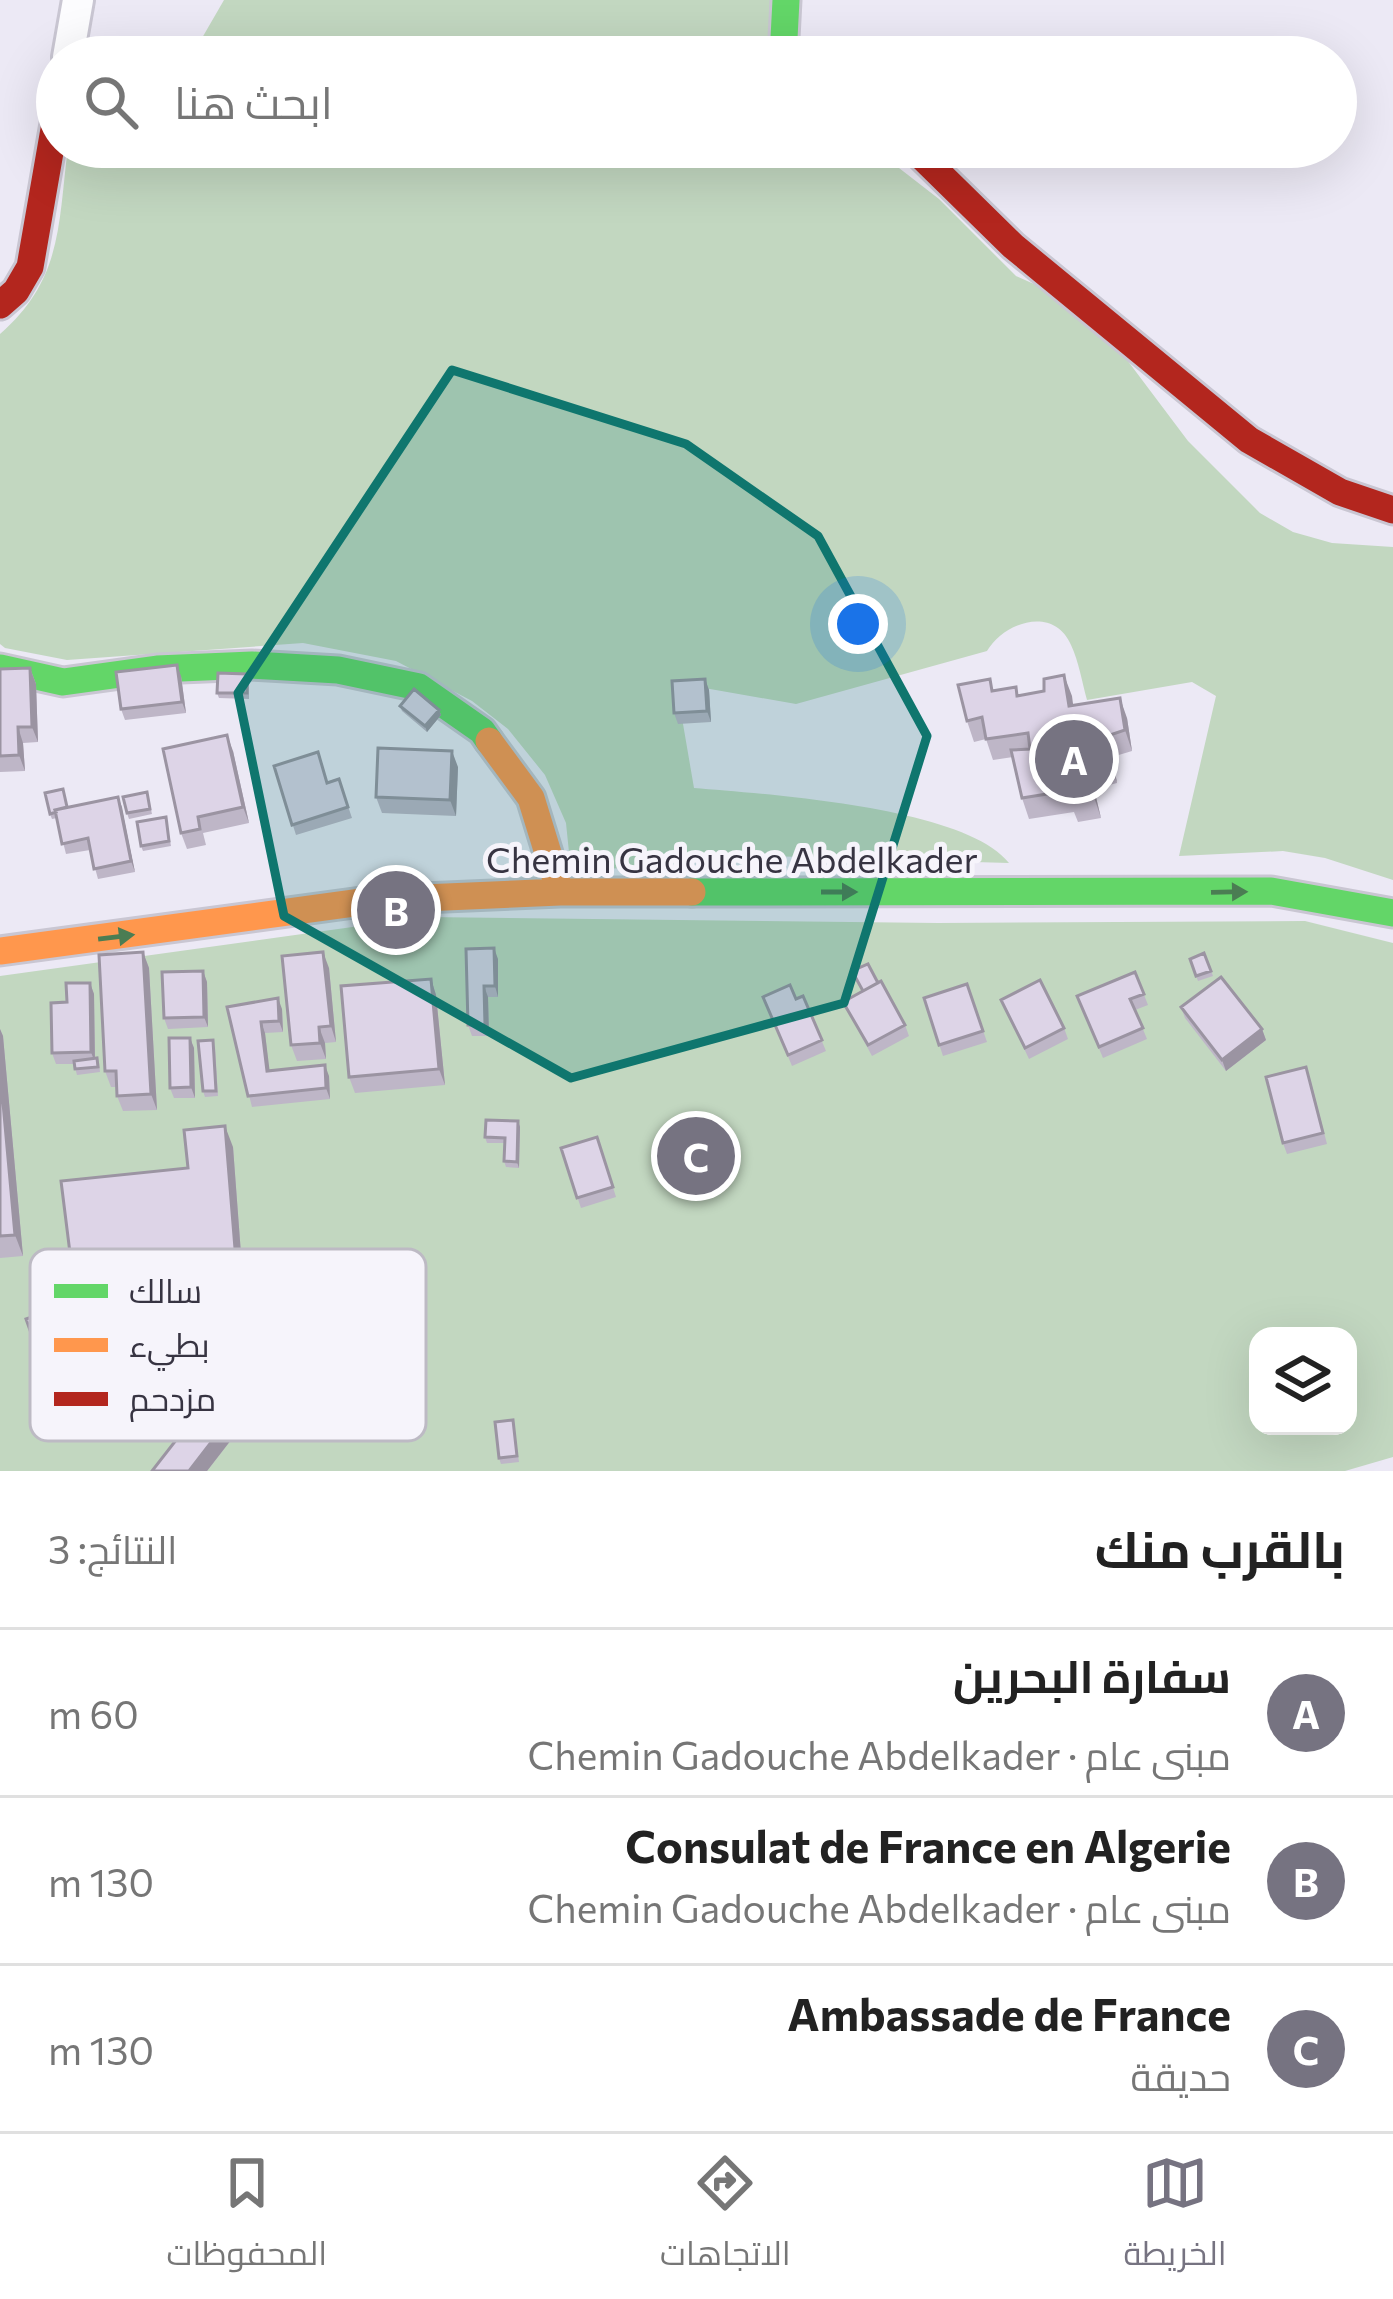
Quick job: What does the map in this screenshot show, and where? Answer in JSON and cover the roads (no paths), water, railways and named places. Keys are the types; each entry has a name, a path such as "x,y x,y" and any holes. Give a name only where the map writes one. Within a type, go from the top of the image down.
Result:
{"street":[{"path":"72,36 78,0"},
{"path":"784,36 786,0"},
{"path":"0,305 16,291 30,267 47,168"},
{"path":"933,168 1013,246 1249,440 1340,492 1393,510"},
{"path":"0,668 63,682 157,669 252,665 338,670 418,687 482,731 531,798 548,839 560,892"},
{"name":"Chemin Gadouche Abdelkader","path":"0,951 376,900 560,892 1271,892 1393,913"}],"place":[{"name":"سفارة البحرين","path":"1074,759"},
{"name":"Consulat de France en Algerie","path":"396,910"},
{"name":"Ambassade de France","path":"696,1156"}]}
